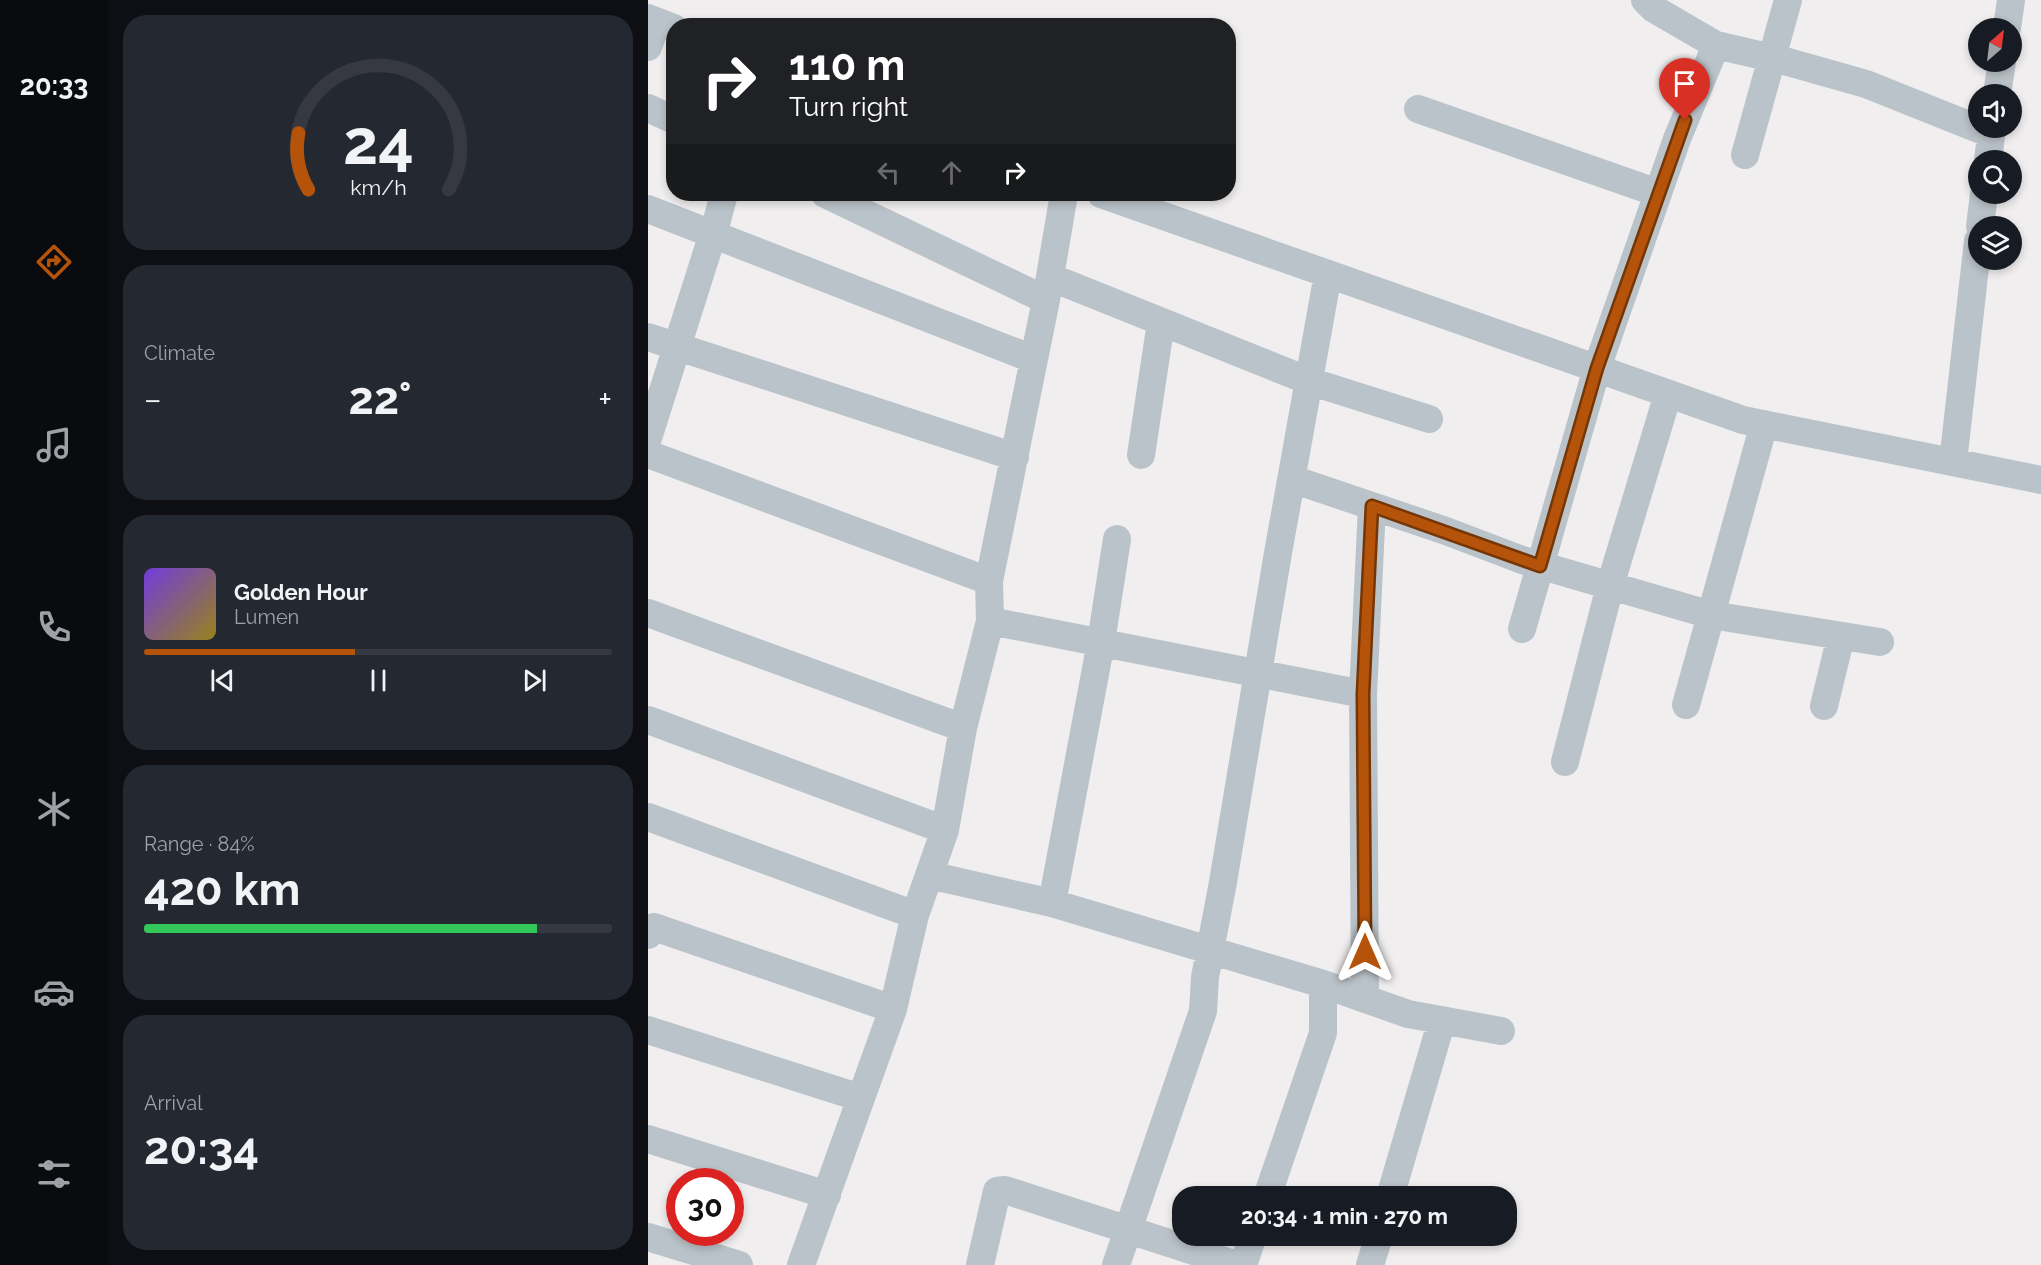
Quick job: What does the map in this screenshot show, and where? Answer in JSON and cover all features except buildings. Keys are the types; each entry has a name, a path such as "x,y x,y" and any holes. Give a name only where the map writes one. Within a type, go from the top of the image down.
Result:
{"street":[{"path":"1646,0 1654,9 1716,45 1866,84 1990,141"},
{"path":"1745,155 1788,0"},
{"path":"2008,18 2011,0"},
{"path":"1522,629 1597,368 1677,139 1716,45"},
{"path":"648,108 666,116"},
{"path":"1418,109 1658,193"},
{"path":"648,438 722,201"},
{"path":"841,201 1048,289 1161,321 1309,381 1429,419"},
{"path":"801,1265 893,1009 915,915 945,830 963,728 990,621 988,581 1015,457 1063,201"},
{"path":"1121,201 1743,420 2041,480"},
{"path":"648,209 1033,359"},
{"path":"1953,462 1975,270"},
{"path":"1116,1265 1203,1011 1205,976 1328,274"},
{"path":"1141,454 1161,321"},
{"path":"648,337 1015,457"},
{"path":"1565,762 1610,586 1668,394"},
{"path":"1686,705 1764,424"},
{"path":"648,454 988,581"},
{"path":"1292,479 1540,566 1711,615 1880,642"},
{"path":"1365,999 1363,694 1372,506"},
{"path":"1052,903 1101,642 1117,539"},
{"path":"648,613 963,728"},
{"path":"990,621 1363,694"},
{"path":"1824,706 1841,636"},
{"path":"648,720 945,830"},
{"path":"648,816 915,915"},
{"path":"929,875 1052,903 1323,984 1408,1014 1501,1031"},
{"path":"648,935 654,927 893,1009"},
{"path":"1271,1186 1323,1033 1323,984"},
{"path":"1393,1186 1442,1020"},
{"path":"648,1030 861,1098"},
{"path":"648,1139 826,1195"},
{"path":"980,1265 997,1191 1005,1190 1237,1265"},
{"path":"648,1237 739,1265"},
{"path":"1243,1265 1250,1246"},
{"path":"1370,1265 1376,1246"}],"route":[{"path":"1365,952 1363,694 1372,506 1540,566 1597,368 1685,120"}]}
